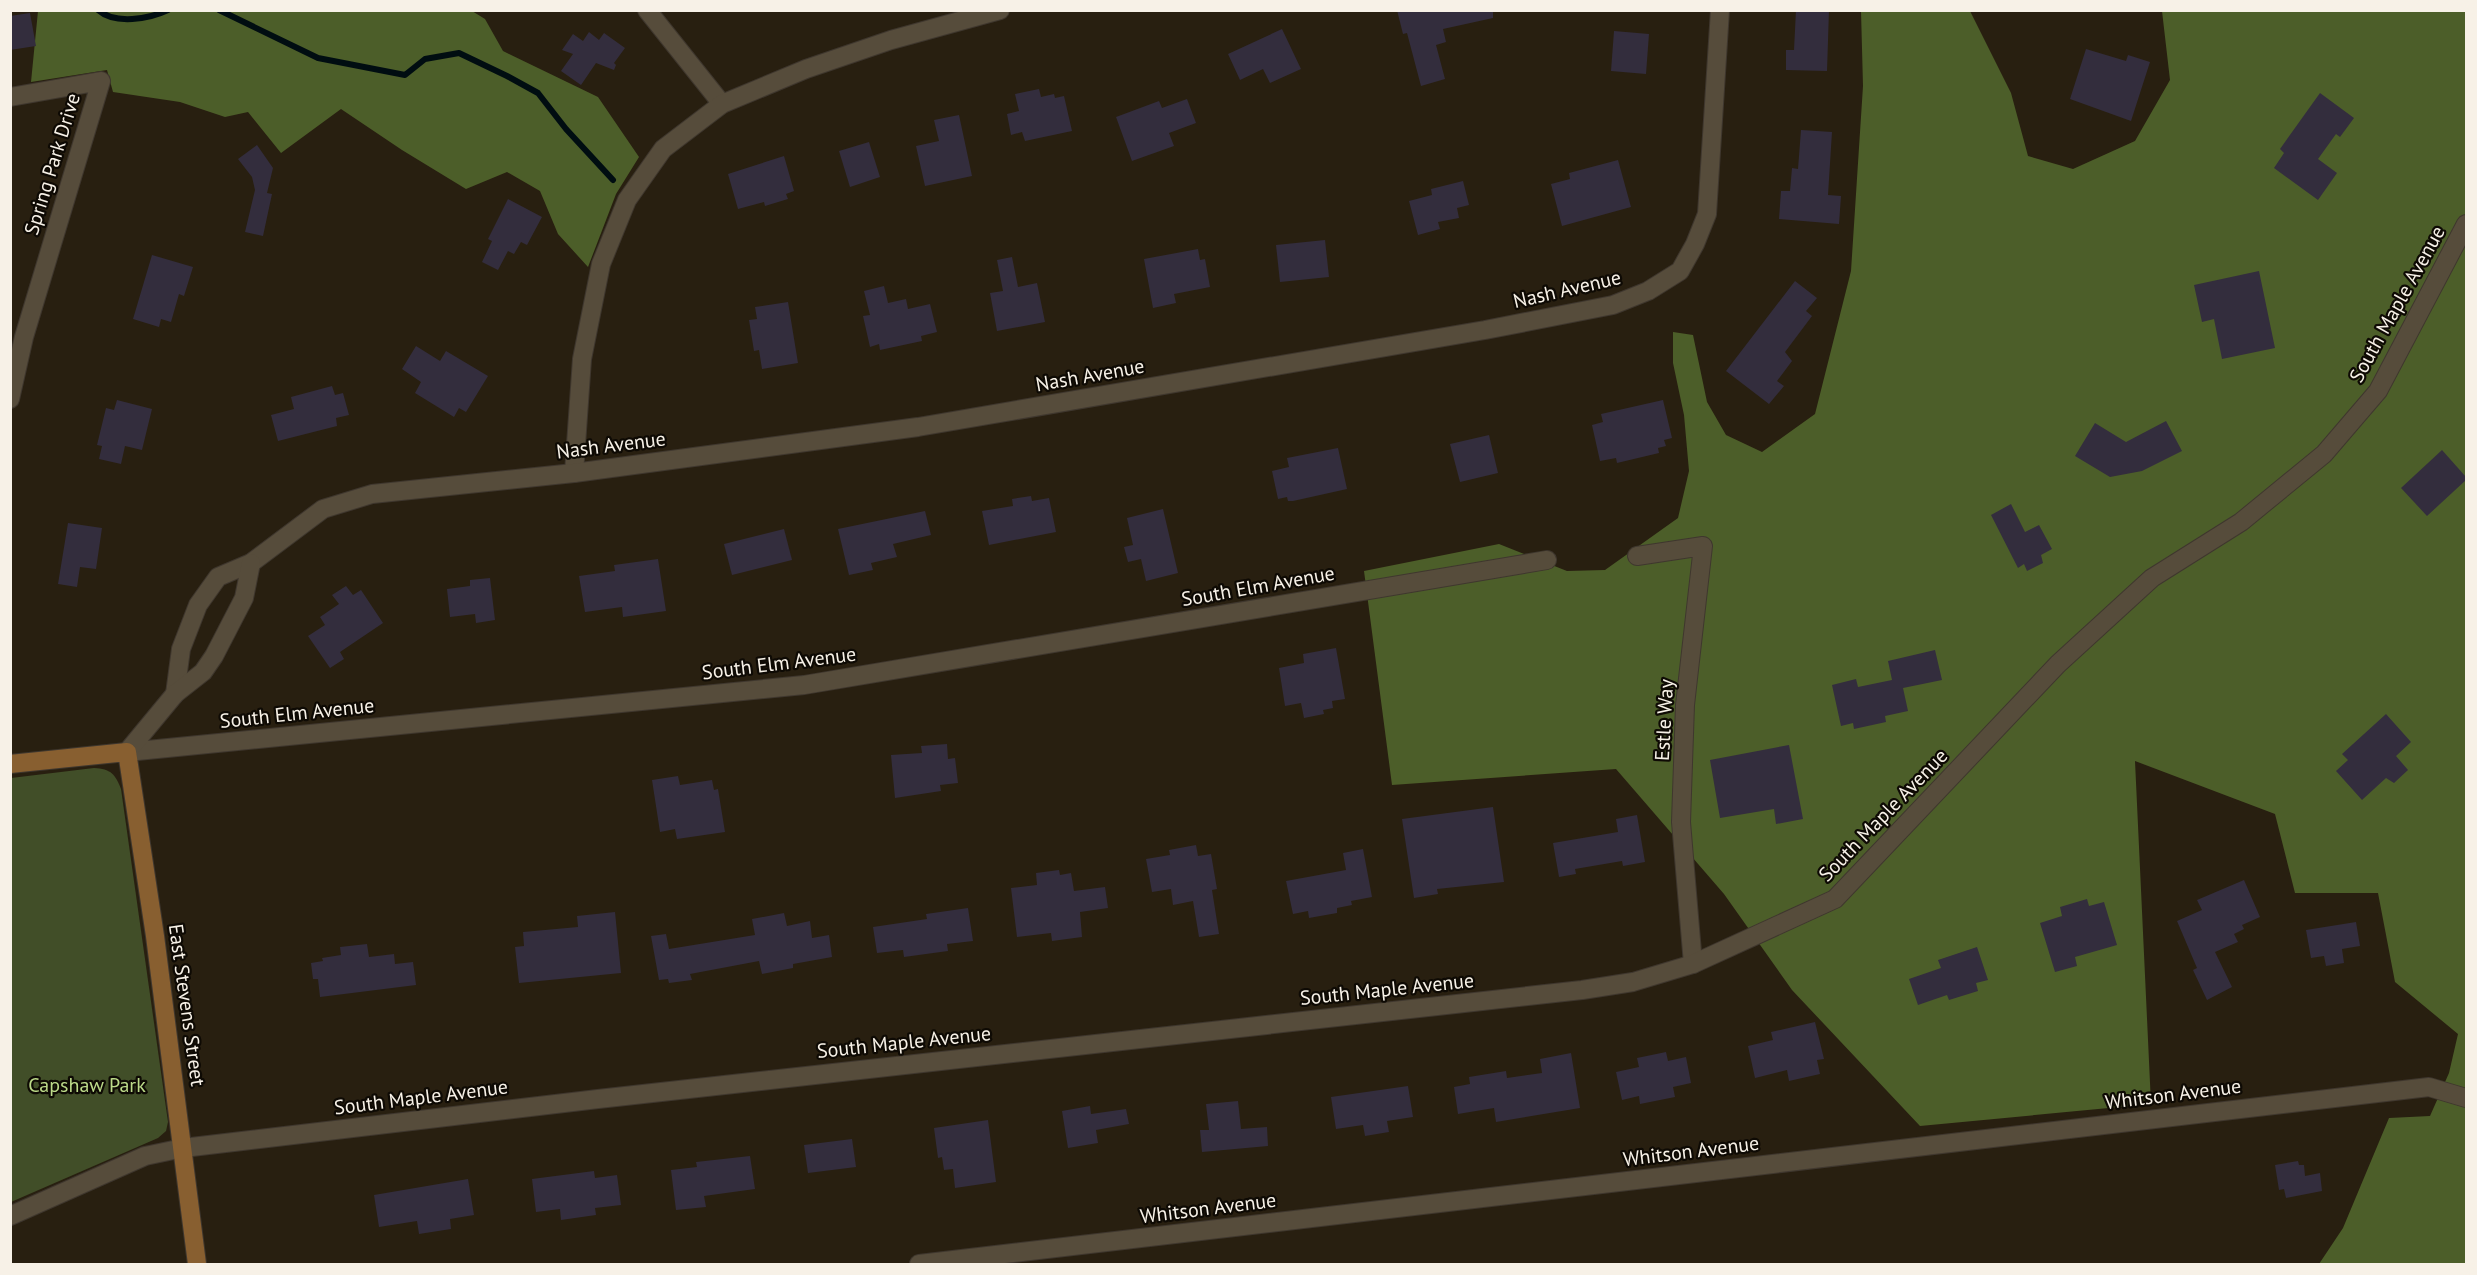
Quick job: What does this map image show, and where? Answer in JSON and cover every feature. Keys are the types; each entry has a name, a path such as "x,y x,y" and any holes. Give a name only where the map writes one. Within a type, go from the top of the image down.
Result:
{"street":[{"path":"647,10 722,104"},
{"path":"574,473 582,359 601,264 627,200 663,149 722,104 840,57 891,40 1000,10"},
{"name":"Nash Avenue","path":"176,694 181,649 198,605 218,577 251,562 323,509 372,494 574,473 918,427 1485,330 1612,305 1648,291 1680,271 1695,244 1707,214 1720,10"},
{"name":"Spring Park Drive","path":"10,96 100,81 24,338 10,399"},
{"name":"South Maple Avenue","path":"10,1216 145,1155 183,1148 634,1095 1582,990 1633,982 1693,964 1835,899 2066,656 2152,578 2241,522 2324,454 2378,391 2466,224"},
{"name":"Estle Way","path":"1637,556 1703,546 1685,705 1681,822 1693,964"},
{"name":"South Elm Avenue","path":"10,764 804,685 1547,560"},
{"path":"127,753 176,694 203,672 214,656 244,598 251,562"},
{"name":"East Stevens Street","path":"127,753 155,936 197,1264"},
{"name":"Whitson Avenue","path":"918,1264 2429,1087 2466,1098"}],"green space":[{"path":"38,11 472,11 485,19 503,51 598,97 639,157 616,194 588,267 558,234 540,191 507,172 466,189 341,109 281,153 248,112 225,117 180,102 113,92 107,70 31,82"},
{"path":"1861,11 1970,11 2011,93 2028,156 2073,169 2135,141 2170,80 2162,11 2466,11 2466,1264 2319,1264 2343,1228 2389,1118 2430,1116 2449,1073 2458,1034 2395,982 2378,893 2295,893 2275,814 2135,761 2151,1104 1920,1126 1792,990 1724,894 1616,769 1392,785 1364,571 1499,544 1567,571 1605,570 1678,518 1689,471 1684,415 1673,363 1673,332 1693,335 1707,402 1726,435 1762,452 1815,414 1851,271 1863,86"},
{"name":"Capshaw Park","path":"94,768 112,773 121,789 168,1122 166,1131 158,1138 11,1202 11,778"}],"building":[{"path":"1397,10 1493,10 1493,18 1443,29 1446,42 1436,45 1445,79 1421,86 1407,33 1403,34"},
{"path":"1796,10 1829,10 1827,71 1786,70 1786,50 1794,50"},
{"path":"30,13 36,46 10,50 10,16"},
{"path":"1282,29 1301,69 1270,83 1263,69 1240,80 1228,54"},
{"path":"1614,31 1649,34 1646,74 1611,71"},
{"path":"589,32 599,40 604,33 625,48 614,63 616,65 614,70 596,63 581,85 561,71 573,54 562,50 573,34 583,41"},
{"path":"2086,49 2126,61 2128,55 2150,62 2131,121 2070,99"},
{"path":"1039,89 1041,97 1054,94 1055,98 1064,96 1072,131 1025,141 1022,132 1011,135 1007,114 1019,111 1015,94"},
{"path":"2320,93 2354,118 2340,137 2336,134 2318,159 2337,173 2318,200 2274,168 2284,153 2280,149"},
{"path":"1187,99 1196,123 1169,133 1174,146 1132,161 1116,117 1159,101 1162,108"},
{"path":"959,115 972,176 925,186 916,146 939,141 934,120"},
{"path":"1801,130 1832,132 1828,195 1841,196 1839,224 1779,219 1781,191 1790,191 1792,168 1798,169"},
{"path":"869,142 880,177 850,187 839,151"},
{"path":"257,145 273,168 267,193 272,194 263,236 245,232 255,190 252,177 238,159"},
{"path":"784,156 794,191 786,194 788,199 765,206 764,202 738,209 728,174"},
{"path":"1618,160 1631,207 1562,226 1551,184 1570,179 1569,173"},
{"path":"1463,181 1469,205 1457,208 1459,218 1438,222 1440,229 1418,235 1409,201 1432,195 1431,189"},
{"path":"508,199 542,217 527,245 521,242 514,254 508,251 498,270 482,262 492,241 488,239"},
{"path":"1325,240 1329,277 1280,282 1276,245"},
{"path":"1198,249 1200,260 1205,259 1210,287 1174,294 1176,303 1153,308 1144,259"},
{"path":"152,255 193,267 184,296 179,294 171,322 161,319 159,327 133,319"},
{"path":"1012,257 1018,287 1037,283 1045,322 997,331 990,293 1003,291 997,260"},
{"path":"2259,271 2275,348 2222,359 2214,319 2202,322 2194,285"},
{"path":"1795,281 1817,298 1806,311 1812,316 1785,352 1792,361 1777,381 1784,386 1769,404 1726,371"},
{"path":"884,286 888,303 906,299 908,309 930,304 937,332 921,336 922,341 880,350 879,344 870,347 863,316 870,315 864,291"},
{"path":"788,302 798,363 762,369 759,350 754,351 749,320 757,319 755,307"},
{"path":"416,346 440,361 446,351 488,376 466,412 459,408 454,417 415,393 421,382 402,369"},
{"path":"332,386 335,395 343,393 349,415 336,418 337,426 278,441 271,415 294,409 291,397"},
{"path":"117,400 152,409 142,450 125,446 121,464 99,459 102,446 97,445 106,408 114,410"},
{"path":"1663,400 1672,438 1664,440 1666,446 1658,448 1659,453 1617,463 1616,458 1600,461 1592,425 1603,422 1601,414"},
{"path":"2166,421 2182,451 2142,471 2110,477 2075,456 2095,423 2126,442"},
{"path":"1489,435 1498,473 1460,482 1450,444"},
{"path":"1338,448 1347,489 1293,501 1288,501 1287,497 1278,499 1272,471 1289,467 1287,458"},
{"path":"2442,450 2466,477 2466,480 2427,516 2401,488"},
{"path":"1031,496 1032,501 1049,498 1056,532 989,545 982,511 1013,506 1012,499"},
{"path":"2011,504 2025,532 2039,525 2052,549 2041,555 2043,563 2027,571 2024,564 2018,568 1991,515"},
{"path":"1163,509 1178,573 1146,581 1141,559 1128,562 1124,547 1133,545 1127,518"},
{"path":"925,511 931,535 893,544 897,557 871,563 873,570 849,575 838,529"},
{"path":"68,523 102,528 96,569 80,567 77,587 58,584"},
{"path":"784,529 792,560 732,575 724,544"},
{"path":"658,559 666,611 623,617 622,607 585,612 579,576 615,571 614,565"},
{"path":"490,578 495,620 476,623 475,614 450,617 447,589 470,586 470,580"},
{"path":"346,586 353,595 361,590 383,623 340,652 344,659 330,668 308,636 325,625 320,617 339,604 332,595"},
{"path":"1336,648 1345,699 1332,701 1333,708 1323,710 1324,714 1304,718 1301,703 1285,706 1279,668 1304,663 1303,654"},
{"path":"1935,650 1942,680 1903,688 1908,711 1885,716 1886,722 1854,729 1853,723 1841,726 1832,685 1856,679 1858,687 1892,680 1888,661"},
{"path":"2386,714 2411,742 2396,756 2408,770 2394,783 2386,778 2362,800 2336,771 2348,760 2342,754"},
{"path":"947,744 948,759 955,758 958,783 940,785 941,791 895,798 891,755 922,753 921,746"},
{"path":"1789,745 1803,819 1776,824 1774,809 1720,818 1710,760"},
{"path":"678,776 680,785 712,780 714,790 718,789 725,832 677,839 675,829 660,832 652,780"},
{"path":"1493,807 1504,882 1437,889 1438,894 1414,898 1402,819"},
{"path":"1637,815 1645,862 1623,866 1622,861 1575,869 1576,874 1559,877 1553,843 1618,832 1616,819"},
{"path":"1196,845 1198,856 1211,854 1217,889 1212,890 1219,934 1199,937 1193,901 1173,905 1171,889 1152,892 1146,859 1170,855 1169,850"},
{"path":"1363,849 1372,897 1351,901 1352,905 1337,908 1337,913 1309,918 1308,911 1293,914 1286,881 1346,870 1343,853"},
{"path":"1059,870 1060,875 1071,873 1074,891 1105,887 1108,908 1080,912 1082,937 1052,941 1051,933 1017,937 1011,888 1037,885 1036,873"},
{"path":"2244,880 2260,917 2242,925 2244,929 2234,934 2238,942 2215,952 2232,987 2207,1000 2193,970 2197,968 2177,921 2202,910 2197,900"},
{"path":"2087,899 2089,906 2104,902 2117,945 2075,957 2077,966 2055,972 2040,923 2062,916 2060,907"},
{"path":"968,908 973,941 947,944 948,951 904,957 903,950 877,953 873,927 927,919 926,914"},
{"path":"615,912 621,973 519,983 515,947 524,946 523,932 578,927 577,916"},
{"path":"784,913 787,926 810,921 812,938 829,935 832,957 793,964 793,968 762,974 759,961 690,974 692,980 669,983 668,979 659,980 651,936 666,934 669,949 755,935 752,919"},
{"path":"2356,922 2360,946 2342,949 2344,963 2326,966 2324,956 2311,958 2306,930"},
{"path":"367,944 369,957 394,954 395,964 413,962 416,985 320,997 318,979 313,979 311,963 323,961 322,958 341,955 340,947"},
{"path":"1977,947 1988,980 1976,983 1978,991 1949,1000 1947,995 1918,1005 1909,979 1941,968 1938,960"},
{"path":"1815,1022 1824,1059 1817,1060 1820,1074 1789,1081 1787,1070 1755,1078 1748,1046 1773,1040 1771,1032"},
{"path":"1666,1052 1668,1061 1686,1057 1691,1083 1673,1087 1675,1097 1640,1104 1639,1096 1622,1100 1616,1072 1639,1067 1637,1058"},
{"path":"1571,1053 1580,1108 1496,1122 1494,1108 1458,1114 1454,1087 1470,1084 1469,1077 1506,1071 1507,1078 1542,1073 1540,1059"},
{"path":"1408,1086 1413,1117 1387,1121 1389,1132 1365,1136 1363,1125 1336,1129 1331,1097"},
{"path":"1238,1101 1241,1129 1267,1127 1268,1146 1202,1152 1200,1130 1209,1130 1206,1104"},
{"path":"1090,1106 1091,1114 1126,1109 1129,1124 1096,1130 1098,1143 1068,1148 1062,1111"},
{"path":"988,1120 996,1182 955,1188 953,1169 944,1170 942,1157 938,1158 934,1128"},
{"path":"852,1139 856,1167 808,1173 804,1145"},
{"path":"750,1156 755,1189 704,1196 706,1207 676,1210 671,1170 697,1167 696,1162"},
{"path":"2298,1161 2299,1165 2304,1165 2305,1176 2320,1173 2322,1191 2286,1198 2284,1189 2279,1190 2275,1165"},
{"path":"594,1171 595,1178 617,1175 621,1205 595,1208 596,1215 561,1220 560,1209 536,1212 532,1179"},
{"path":"468,1179 474,1215 450,1219 451,1229 419,1234 417,1221 379,1227 374,1195"}],"waterway":[{"path":"98,10 113,18 123,19 142,18 168,10"},
{"path":"219,10 318,58 405,75 425,59 459,53 538,93 566,129 613,180"}]}
